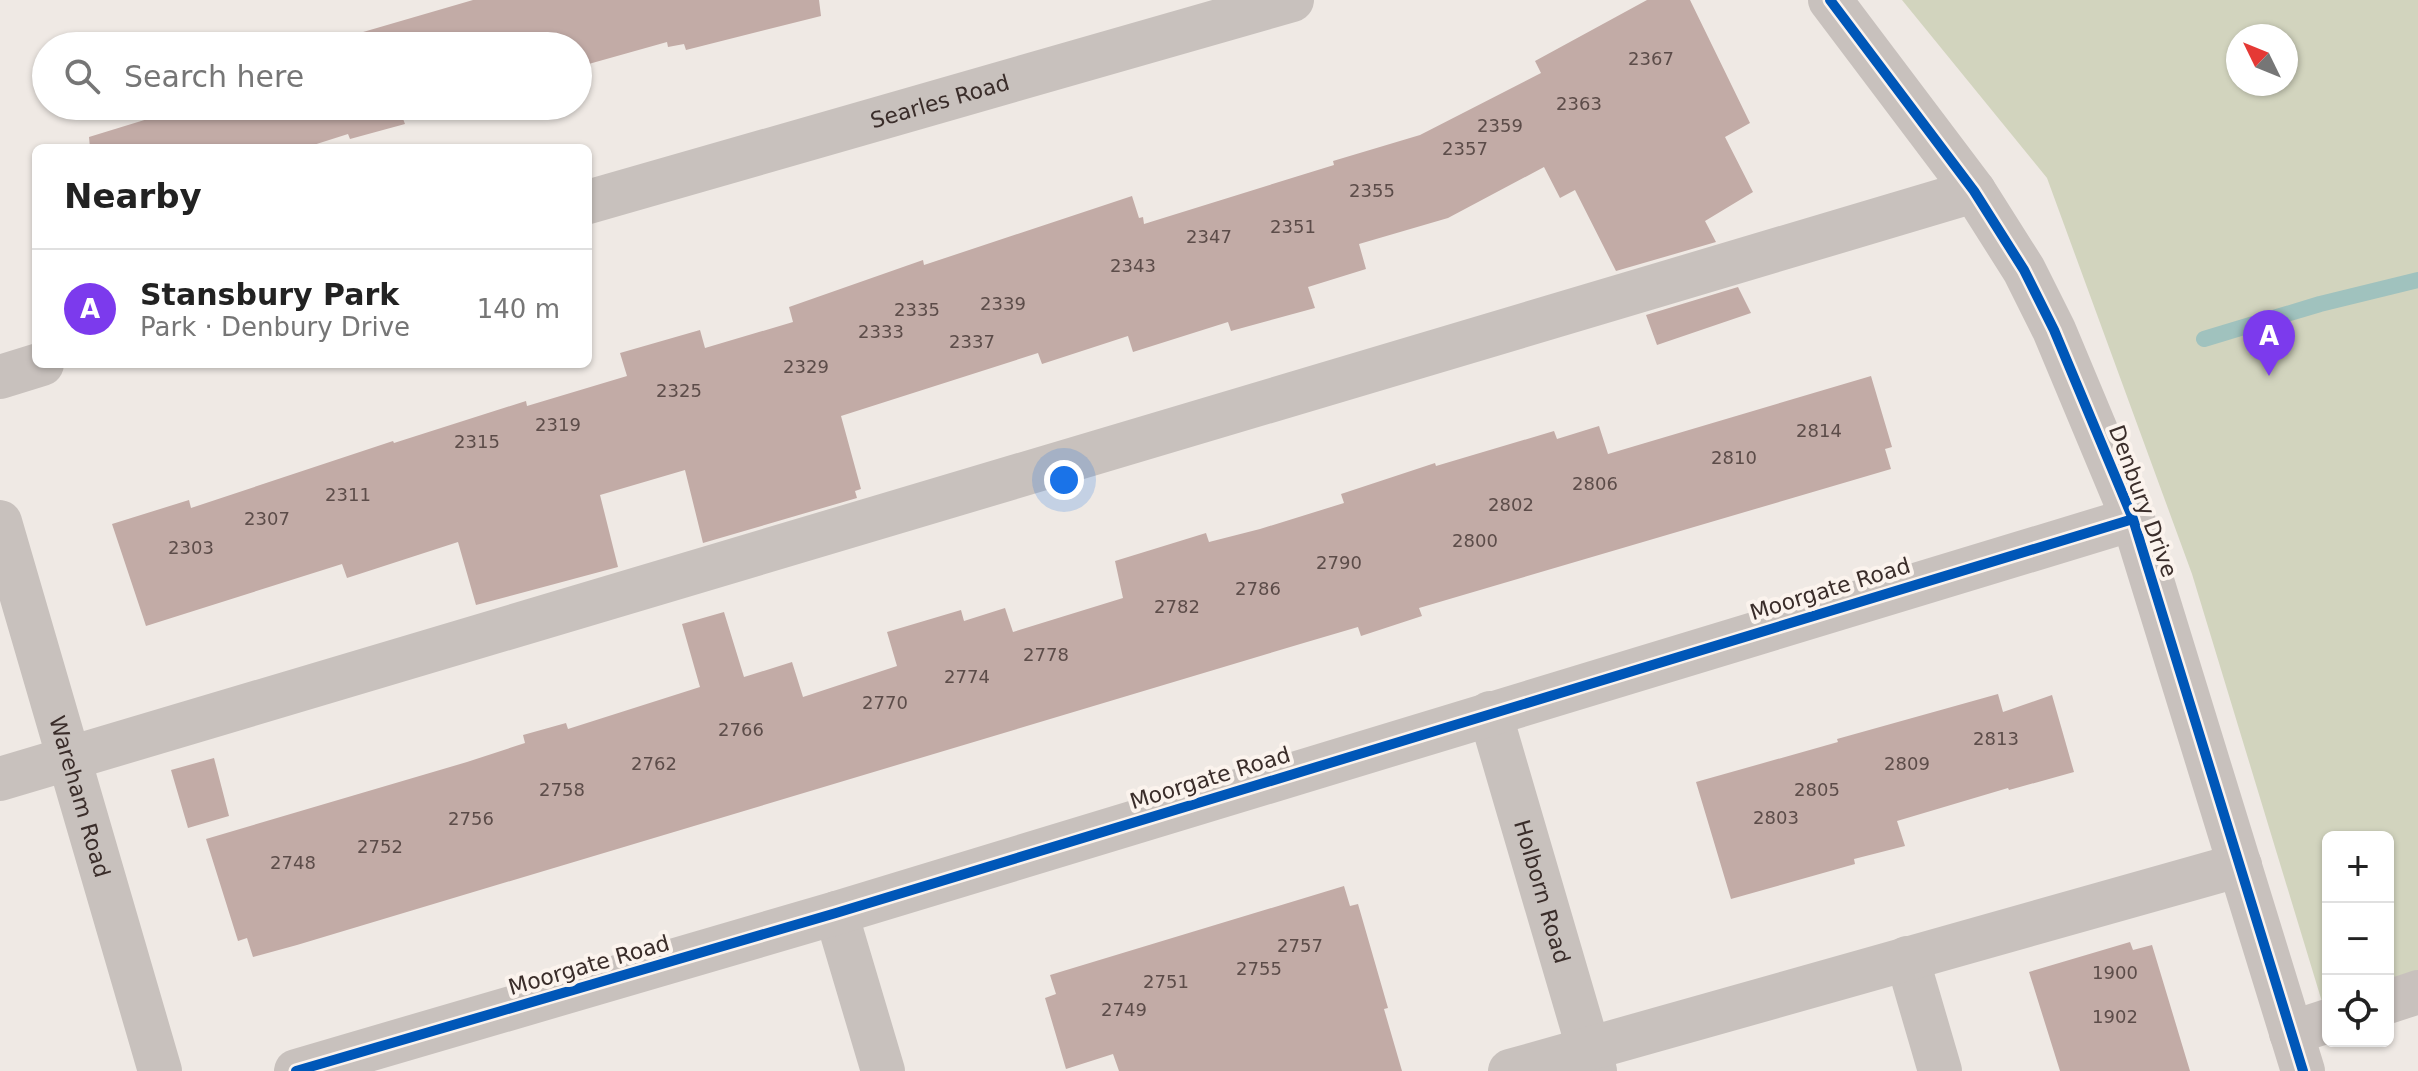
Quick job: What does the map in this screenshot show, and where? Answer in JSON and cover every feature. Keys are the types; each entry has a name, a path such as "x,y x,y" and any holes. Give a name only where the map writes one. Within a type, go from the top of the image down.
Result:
{"street":[{"name":"Searles Road","path":"592,201 1292,0"},
{"name":"Denbury Drive","path":"1830,0 1974,191 2024,270 2054,330 2133,519 2240,865 2308,1041"},
{"path":"0,779 1974,191"},
{"path":"0,377 32,367"},
{"name":"Moorgate Road","path":"296,1071 836,913 2133,519"},
{"name":"Wareham Road","path":"0,522 160,1071"},
{"name":"Holborn Road","path":"1490,713 1591,1060"},
{"path":"1510,1071 1591,1060 1907,958 2240,865"},
{"path":"836,913 883,1071"},
{"path":"1907,958 1940,1071"},
{"path":"2394,1000 2418,992"}],"green space":[{"path":"1902,0 2418,0 2418,976 2394,986 2394,831 2322,831 2322,1002 2192,574 2047,178"}],"building":[{"path":"473,0 819,0 821,16 686,50 684,44 668,47 667,42 592,63 592,32 363,32"},
{"path":"1647,0 1690,0 1750,123 1725,137 1753,192 1705,221 1716,242 1616,271 1575,190 1560,198 1544,167 1448,218 1359,244 1366,269 1308,287 1315,308 1231,331 1228,322 1133,352 1128,336 1042,364 1038,353 841,416 861,489 855,491 857,498 703,543 685,470 600,495 618,567 476,605 458,542 347,578 342,564 146,626 112,524 189,500 191,508 393,441 526,401 527,406 627,376 620,353 700,330 705,348 793,322 789,307 923,260 924,265 1132,196 1144,224 1334,165 1333,161 1420,135 1541,73 1535,61"},
{"path":"144,120 404,120 405,124 350,139 348,134 317,144 90,144 89,137"},
{"path":"1738,287 1751,313 1657,345 1646,315"},
{"path":"1871,376 1892,447 1885,449 1891,469 1419,608 1422,616 1361,636 1358,627 297,945 253,957 247,938 238,941 206,839 525,743 523,735 566,723 568,729 700,687 682,624 724,612 744,677 792,662 803,697 897,666 887,632 961,610 964,621 1005,608 1013,632 1123,598 1115,561 1206,533 1209,542 1260,529 1344,503 1341,494 1435,463 1436,466 1554,431 1557,439 1599,426 1608,454"},
{"path":"1998,694 2003,712 2052,695 2074,772 1897,821 1905,846 1854,859 1855,864 1731,899 1696,782"},
{"path":"214,758 229,816 188,828 171,770"},
{"path":"1344,886 1350,906 1358,904 1388,1008 1384,1009 1402,1071 1119,1071 1113,1054 1066,1069 1045,998 1056,994 1050,975"},
{"path":"2130,942 2133,950 2152,945 2190,1071 2060,1071 2029,972"}],"waterway":[{"path":"2204,339 2320,304 2418,280"}],"cycle path":[{"path":"1830,0 1974,191 2024,270 2054,330 2133,519 2303,1071"},
{"path":"296,1071 836,913 2133,519"}],"place":[{"name":"Stansbury Park","path":"2269,376"}]}
